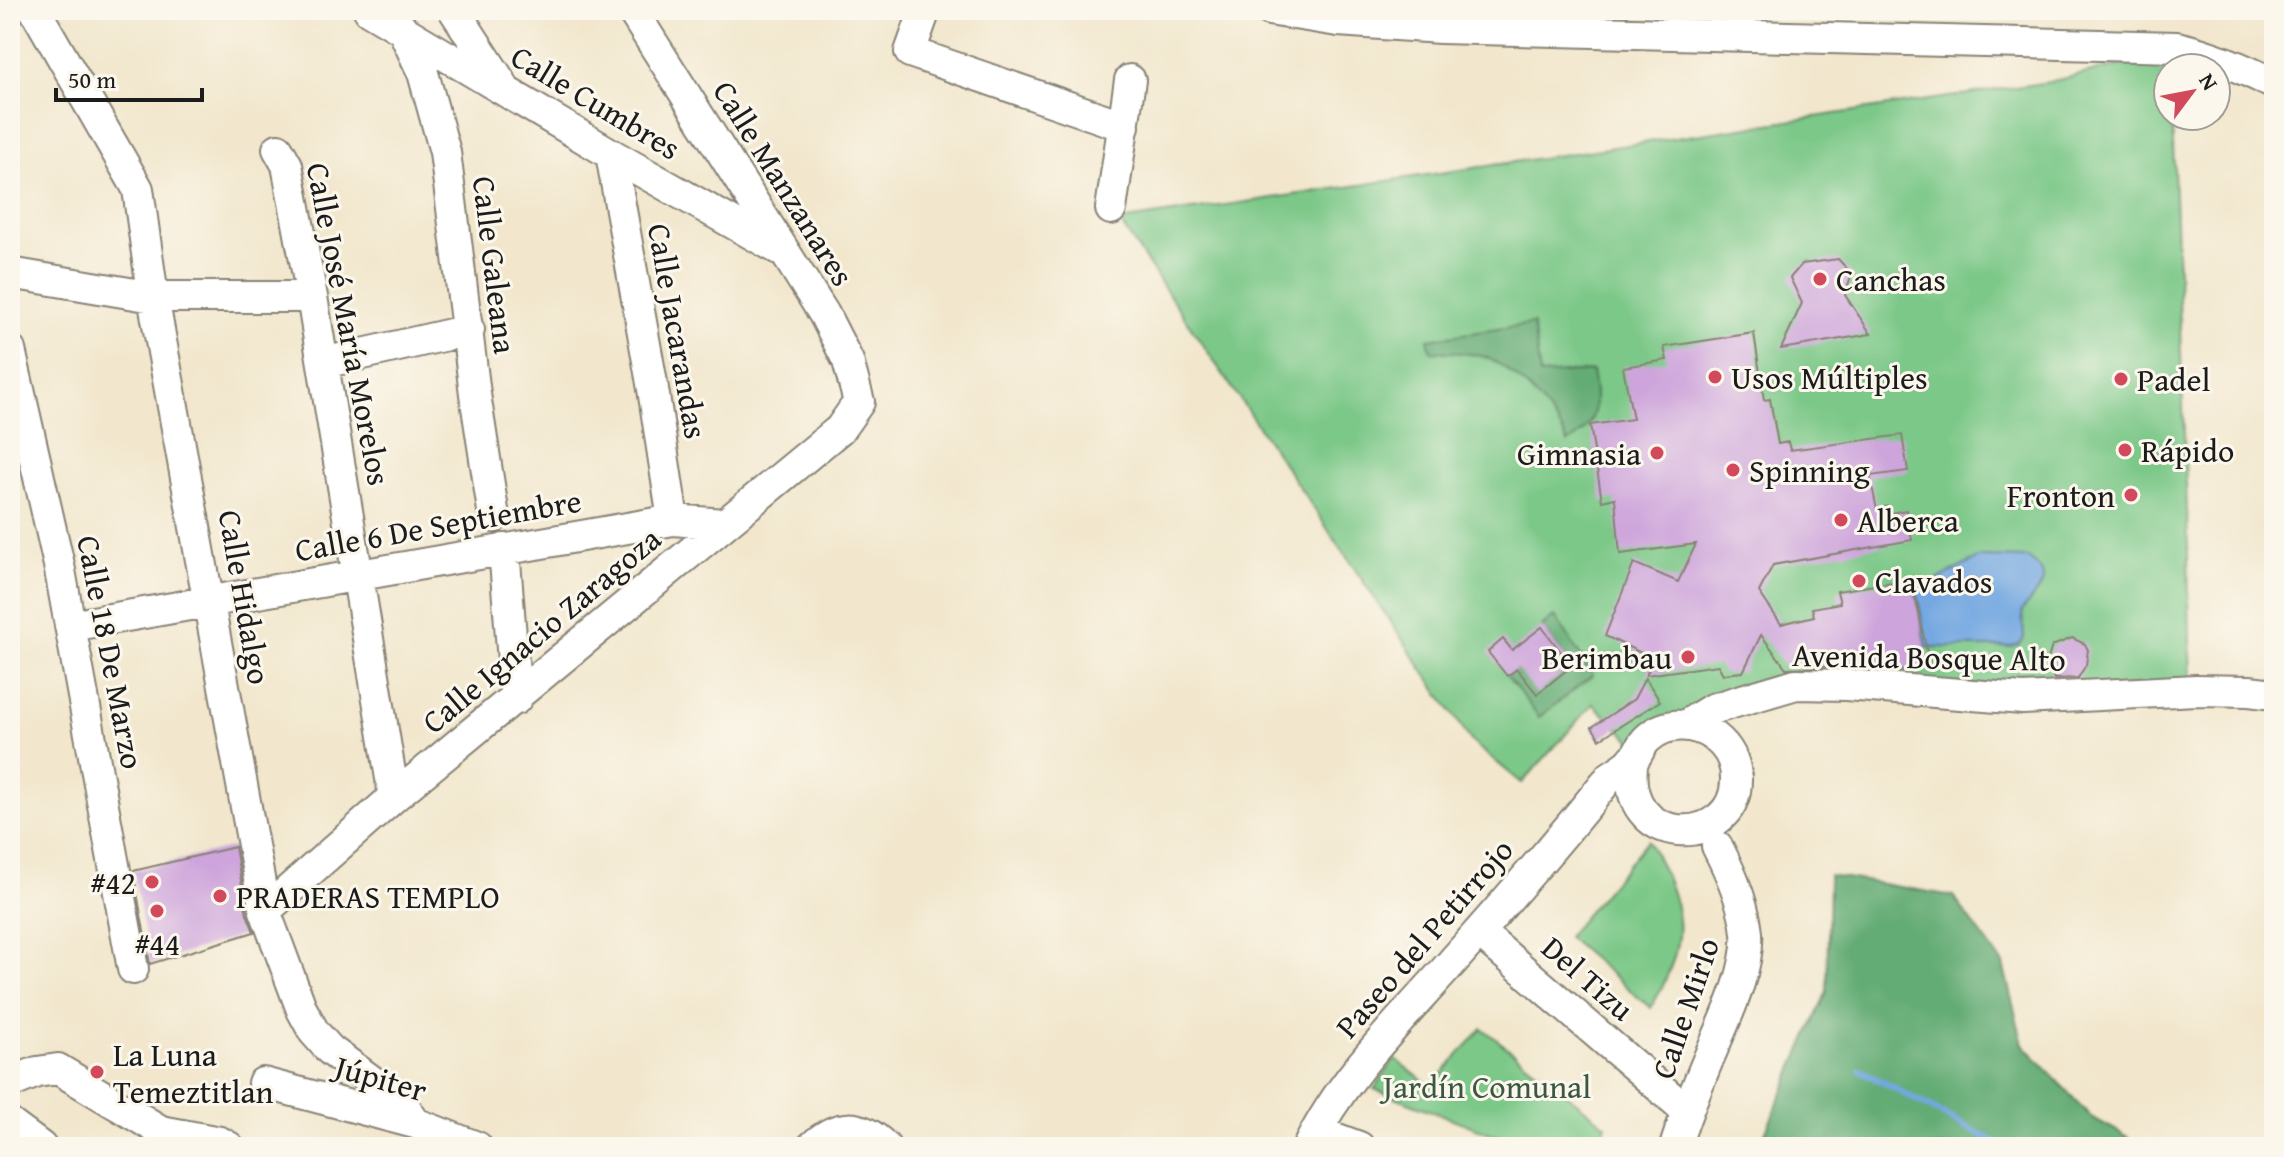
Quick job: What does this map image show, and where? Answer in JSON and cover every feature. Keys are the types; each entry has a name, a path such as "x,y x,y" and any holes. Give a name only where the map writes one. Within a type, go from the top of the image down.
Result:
{"street":[{"name":"Calle Hidalgo","path":"35,10 138,189 153,297 265,911 302,1010 314,1032 330,1050 403,1104 415,1123"},
{"name":"Calle Cumbres","path":"369,10 788,255"},
{"path":"454,10 508,92"},
{"name":"Calle Manzanares","path":"633,10 824,314 848,361 859,402"},
{"path":"925,10 910,52 1124,126"},
{"path":"1269,10 1338,21 1440,28 2177,47 2247,70 2274,84"},
{"name":"Calle Galeana","path":"402,28 423,73 445,152 475,394 494,517"},
{"path":"1111,209 1130,80"},
{"name":"Calle José María Morelos","path":"278,149 287,165 312,297 394,797"},
{"name":"Calle Jacarandas","path":"611,154 673,520"},
{"path":"10,273 153,297 312,297"},
{"path":"323,363 469,330"},
{"name":"Calle 18 De Marzo","path":"10,350 70,626 133,969"},
{"name":"Calle Ignacio Zaragoza","path":"265,911 394,797 840,429 859,402"},
{"name":"Calle 6 De Septiembre","path":"70,626 673,520 724,524"},
{"path":"504,549 516,699"},
{"name":"Avenida Bosque Alto","path":"1686,725 1712,709 1796,684 2023,699 2196,690 2274,694"},
{"path":"1686,725 1706,730 1723,743 1733,760 1736,781 1731,801 1713,837 1669,829 1651,820 1636,802 1630,779 1616,773 1648,738 1661,729 1686,725"},
{"name":"Paseo del Petirrojo","path":"1312,1139 1363,1062 1616,773"},
{"name":"Calle Mirlo","path":"1675,1147 1730,1009 1744,961 1747,935 1733,881 1713,837"},
{"name":"Del Tizu","path":"1479,932 1687,1111"},
{"path":"10,1083 37,1072 58,1069 161,1131 222,1145"},
{"name":"Júpiter","path":"263,1083 415,1123 477,1147"},
{"path":"10,1124 41,1147"},
{"path":"812,1147 836,1129 854,1128 870,1134 885,1147"},
{"path":"1312,1139 1359,1147"}],"green space":[{"path":"2152,58 2152,132 2173,132 2191,691 1855,682 1632,741 1593,704 1522,783 1472,742 1119,221 2049,82"},
{"path":"1533,324 1540,375 1592,371 1595,403 1591,421 1568,443 1554,418 1506,369 1481,356 1431,351 1428,339"},
{"path":"1555,616 1593,675 1539,717 1507,676 1517,669 1568,661 1542,627"},
{"name":"Jardín Comunal","path":"1648,840 1670,886 1678,924 1673,961 1651,1008 1567,937"},
{"path":"1829,875 1953,896 2003,964 2023,1044 2091,1117 2147,1147 1759,1147 1827,991"},
{"name":"Jardín Comunal","path":"1482,1028 1606,1125 1599,1147 1526,1147 1374,1089 1395,1059 1431,1087"}],"water":[{"path":"1980,557 2028,558 2042,572 2042,585 2022,611 2024,638 2020,644 2008,647 1927,647 1916,591"}],"building":[{"path":"1838,259 1852,274 1845,295 1871,334 1781,349 1802,303 1790,278 1802,264"},
{"path":"1754,333 1764,400 1770,399 1778,444 1788,442 1790,450 1902,435 1908,471 1870,476 1877,510 1888,506 1891,513 1906,510 1912,540 1773,565 1759,592 1781,624 1814,616 1812,608 1840,603 1837,591 1912,579 1930,667 1899,671 1851,666 1786,668 1761,635 1743,672 1723,674 1718,665 1646,675 1654,659 1605,636 1634,563 1678,582 1696,544 1620,554 1615,498 1602,501 1590,425 1633,419 1623,367 1667,360 1664,347"},
{"path":"1542,627 1568,661 1565,663 1569,668 1537,694 1517,669 1507,676 1488,652 1503,639 1512,650"},
{"path":"2072,638 2085,644 2088,650 2086,665 2078,678 2054,679 2047,662 2052,646"},
{"path":"1645,678 1660,701 1600,739 1592,727 1634,699"},
{"path":"235,847 247,914 254,932 150,964 133,871"}],"waterway":[{"path":"1860,1070 2004,1147"}],"place":[{"name":"Canchas","path":"1820,279"},
{"name":"Usos Múltiples","path":"1715,377"},
{"name":"Padel","path":"2121,379"},
{"name":"Rápido","path":"2125,450"},
{"name":"Gimnasia","path":"1657,453"},
{"name":"Spinning","path":"1733,470"},
{"name":"Fronton","path":"2131,495"},
{"name":"Alberca","path":"1841,520"},
{"name":"Clavados","path":"1859,581"},
{"name":"Berimbau","path":"1688,657"},
{"name":"#42","path":"152,882"},
{"name":"PRADERAS TEMPLO","path":"220,896"},
{"name":"#44","path":"157,911"},
{"name":"La Luna Temeztitlan","path":"97,1072"}]}
